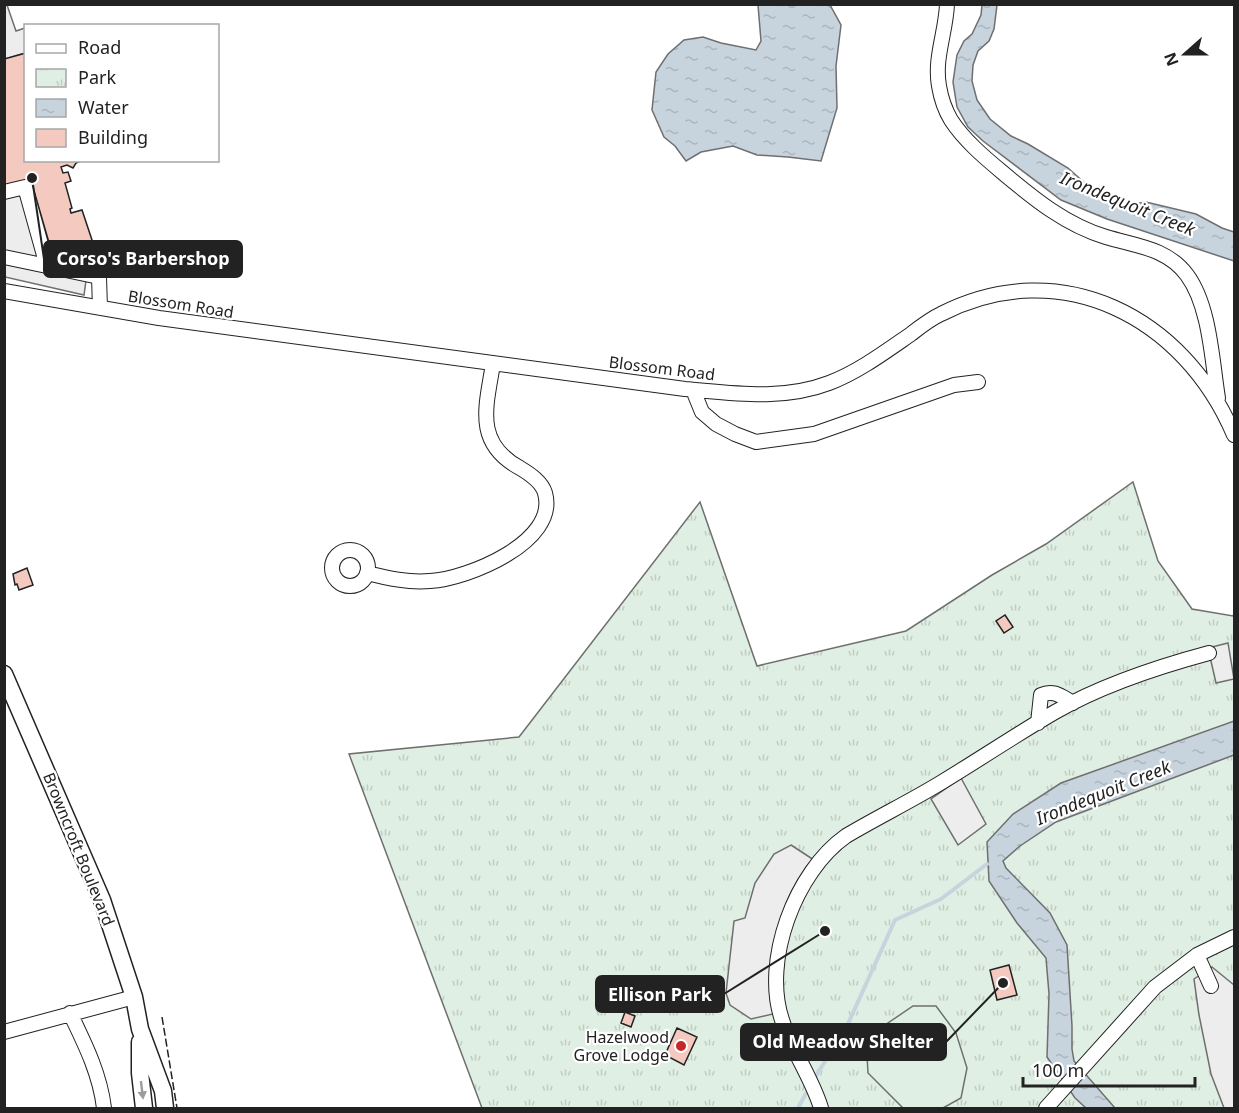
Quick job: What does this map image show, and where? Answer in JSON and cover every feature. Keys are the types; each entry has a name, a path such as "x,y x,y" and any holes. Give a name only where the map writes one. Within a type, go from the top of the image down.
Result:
{"main road":[{"name":"Browncroft Boulevard","path":"4,674 102,900 134,997 140,1029 163,1091 165,1108"},
{"name":"Browncroft Boulevard","path":"140,1029 140,1073 144,1108"}],"street":[{"path":"947,4 937,72 943,103 958,130 983,156 1051,211 1086,230 1147,247 1162,254 1186,273 1196,288 1202,308 1209,336 1218,400"},
{"path":"4,192 25,187 47,266"},
{"path":"4,257 99,277 100,308"},
{"name":"Blossom Road","path":"4,291 159,318 493,364 693,390 780,394 802,391 829,383 850,373 939,315 966,303 990,295 1047,290 1100,301 1160,334 1200,374 1218,400 1234,435"},
{"path":"367,573 411,581 451,578 487,565 527,539 538,528 545,516 547,504 545,491 538,481 499,453 489,438 485,415 493,364"},
{"path":"693,390 702,412 716,424 756,442 814,434 954,385 978,382"},
{"path":"821,1108 783,1021 776,991 776,972 779,949 788,919 821,859 846,836 928,791 1073,703 1125,681 1209,653"},
{"path":"1038,723 1041,695 1048,692 1055,693 1073,703"},
{"path":"1046,1108 1150,991 1197,955 1234,937"},
{"path":"1197,955 1211,986"},
{"path":"4,1032 134,997"},
{"path":"70,1013 98,1077 104,1108"}],"green space":[{"path":"1133,482 1158,561 1192,609 1233,616 1234,614 1234,1108 482,1108 349,754 519,737 700,502 757,666 906,631 992,575 1046,544"},
{"path":"913,1006 936,1006 956,1033 967,1068 961,1098 943,1108 903,1108 868,1073 867,1055 882,1027"}],"shaded area":[{"path":"5,5 7,5 16,31 24,28 24,53 5,59"},
{"path":"21,194 38,254 88,266 84,295 5,277 5,199"},
{"path":"1228,643 1234,679 1216,683 1208,648"},
{"path":"961,778 986,824 958,845 931,799"},
{"path":"791,845 814,860 795,886 777,930 770,968 773,1014 751,1019 730,1005 726,993 734,921 745,918 755,883 774,854"},
{"path":"1212,967 1234,985 1234,1108 1224,1108 1211,1074 1199,1015 1194,979"}],"water":[{"path":"758,5 830,5 841,25 836,66 837,108 821,161 757,155 733,146 701,152 686,161 675,146 664,137 652,110 656,72 668,54 684,40 703,37 756,50 761,41"},
{"name":"Irondequoit Creek","path":"982,5 997,5 994,29 989,41 978,51 973,65 972,81 977,100 990,119 1011,136 1068,168 1086,184 1134,204 1146,202 1196,214 1234,232 1234,261 1107,219 1061,200 968,127 957,107 953,82 957,55 964,41 972,34 981,15"},
{"name":"Irondequoit Creek","path":"1234,721 1234,755 1056,822 1020,846 1003,861 1006,868 1050,913 1067,945 1074,1061 1115,1108 1086,1108 1075,1098 1047,1057 1049,994 1046,958 1017,923 989,881 987,842 1013,814 1061,783"}],"building":[{"path":"24,54 24,162 78,162 73,168 67,165 61,167 63,173 68,172 71,181 65,183 72,208 71,213 82,210 95,249 74,255 71,247 52,253 32,184 26,180 4,186 4,59"},
{"path":"27,568 33,585 19,590 17,584 15,585 13,574"},
{"path":"1005,615 1013,627 1004,633 996,621"},
{"path":"1009,965 1017,995 997,1000 990,970"},
{"path":"625,1012 635,1016 631,1027 621,1023"},
{"name":"Hazelwood Grove Lodge","path":"677,1028 697,1037 684,1065 665,1055"}],"waterway":[{"path":"814,1079 847,1026 895,920 941,899 987,864"},
{"path":"798,1108 809,1088"}],"fence":[{"path":"162,1017 177,1108"}],"place":[{"name":"Corso's Barbershop","path":"32,178"},
{"name":"Ellison Park","path":"825,931"},
{"name":"Old Meadow Shelter","path":"1003,983"},
{"name":"Hazelwood Grove Lodge","path":"681,1046"}]}
